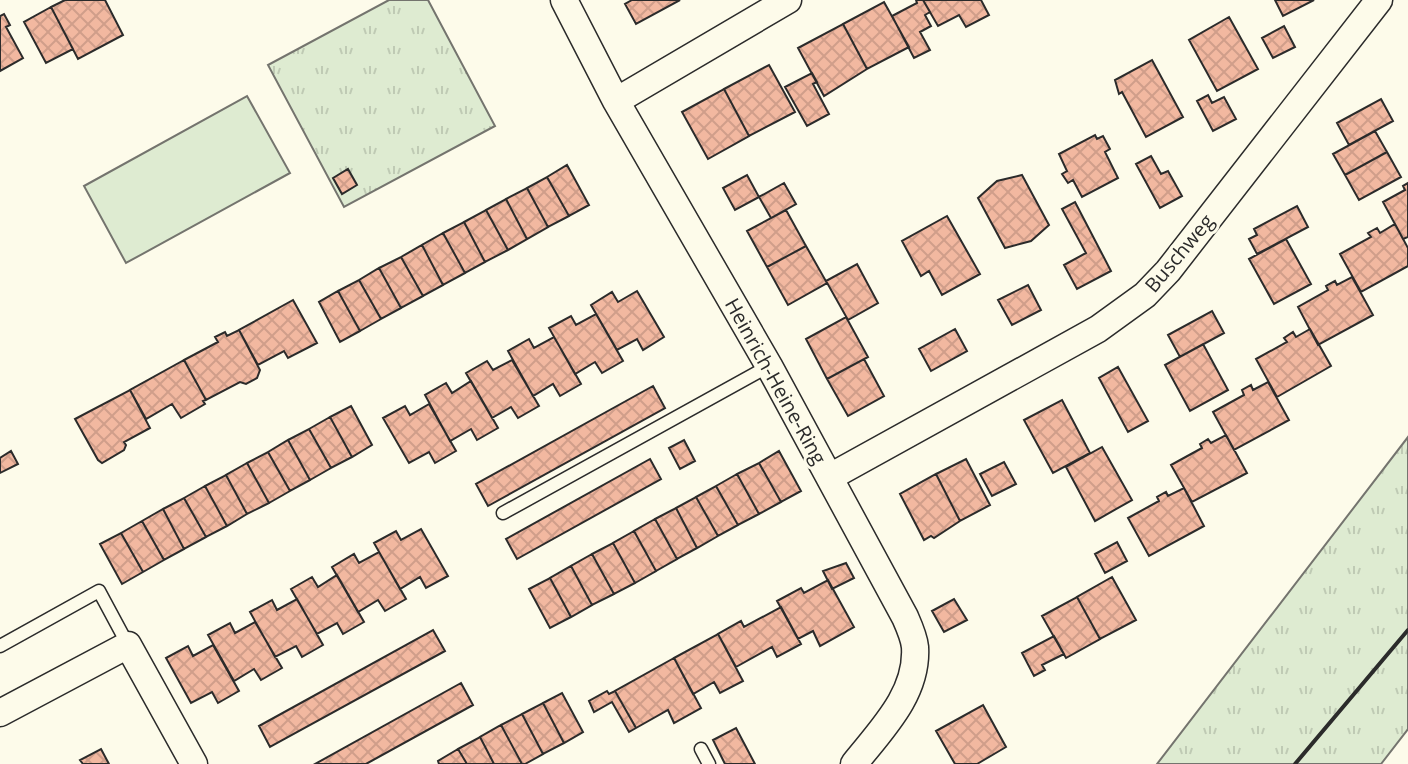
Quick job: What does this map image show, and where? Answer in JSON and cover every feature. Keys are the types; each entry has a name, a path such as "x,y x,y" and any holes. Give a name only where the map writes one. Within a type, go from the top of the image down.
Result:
{"street":[{"name":"Heinrich-Heine-Ring","path":"564,0 616,101 769,366 905,617 915,646 907,692 854,764"},
{"path":"616,101 788,0"},
{"name":"Buschweg","path":"830,477 1098,329 1145,295 1168,271 1379,0"},
{"path":"0,713 128,645 194,764"}],"lane":[{"path":"503,513 769,366"},
{"path":"0,646 99,591 128,645"},
{"path":"701,749 709,764"}],"green space":[{"path":"389,0 428,0 495,126 344,207 268,65"},
{"path":"247,96 290,173 126,263 84,186"},
{"path":"1408,437 1408,729 1381,764 1157,764"}],"building":[{"path":"65,0 105,0 123,35 78,59 51,7"},
{"path":"632,0 680,0 636,24 625,4"},
{"path":"916,0 923,0 930,12 925,15 931,26 920,32 930,50 914,58 892,16 917,3"},
{"path":"923,0 981,0 989,15 966,27 959,15 938,26"},
{"path":"1275,0 1314,0 1283,16"},
{"path":"884,2 909,47 867,69 843,24"},
{"path":"51,7 73,49 46,63 24,22"},
{"path":"4,14 10,25 6,27 23,58 0,71 0,16"},
{"path":"1229,17 1258,69 1217,91 1189,40"},
{"path":"843,24 867,69 824,96 798,48"},
{"path":"1284,26 1295,47 1273,58 1262,38"},
{"path":"1152,60 1183,117 1146,137 1122,92 1119,94 1115,80"},
{"path":"769,65 795,112 749,136 724,89"},
{"path":"812,73 817,82 813,84 829,114 807,126 785,87"},
{"path":"724,89 749,136 708,159 682,112"},
{"path":"1208,95 1212,103 1224,97 1236,119 1213,131 1197,101"},
{"path":"1381,99 1393,121 1349,145 1337,123"},
{"path":"1375,131 1387,152 1345,175 1333,154"},
{"path":"1095,135 1097,139 1103,136 1110,149 1105,152 1118,178 1082,197 1073,180 1068,183 1062,174 1067,171 1059,154"},
{"path":"1387,152 1401,177 1359,200 1345,175"},
{"path":"1151,156 1161,174 1168,171 1182,196 1160,208 1136,164"},
{"path":"567,165 589,205 569,216 547,177"},
{"path":"348,169 357,185 342,194 333,178"},
{"path":"747,175 759,197 735,210 723,188"},
{"path":"1022,175 1049,225 1031,241 1005,248 978,198 997,181"},
{"path":"547,177 569,216 548,227 527,188"},
{"path":"784,183 796,204 771,218 759,197"},
{"path":"1408,183 1408,237 1403,239 1383,202 1405,190 1403,186"},
{"path":"527,188 548,227 527,239 506,199"},
{"path":"506,199 527,239 508,250 486,210"},
{"path":"1075,202 1111,271 1077,289 1064,265 1086,253 1062,209"},
{"path":"1297,206 1308,227 1257,254 1249,239 1257,235 1254,229"},
{"path":"486,210 508,250 485,262 464,222"},
{"path":"786,210 806,246 767,267 747,231"},
{"path":"947,216 980,274 942,295 929,271 921,276 902,241"},
{"path":"464,222 485,262 465,273 443,233"},
{"path":"1395,224 1408,248 1408,266 1361,292 1340,254 1371,237 1368,233 1377,228 1380,233"},
{"path":"443,233 465,273 443,285 422,245"},
{"path":"1286,239 1311,284 1274,304 1249,259"},
{"path":"422,245 443,285 423,296 401,257"},
{"path":"806,246 827,283 788,305 767,267"},
{"path":"401,257 423,296 401,308 379,268"},
{"path":"857,264 878,303 848,320 826,281"},
{"path":"379,268 401,308 381,319 359,280"},
{"path":"1352,277 1373,315 1318,345 1298,307 1328,290 1326,286 1335,281 1337,285"},
{"path":"359,280 381,319 360,331 338,291"},
{"path":"1028,285 1041,310 1012,325 998,300"},
{"path":"338,291 360,331 340,342 319,302"},
{"path":"637,291 664,337 643,350 637,339 617,350 591,305 612,292 618,302"},
{"path":"293,300 317,343 288,358 284,351 258,365 239,330"},
{"path":"1212,311 1224,333 1180,357 1168,335"},
{"path":"596,314 623,361 602,373 595,362 575,374 549,328 571,316 576,325"},
{"path":"846,317 868,357 827,379 806,339"},
{"path":"955,329 967,351 931,371 919,349"},
{"path":"1310,329 1331,366 1277,397 1256,359 1287,342 1284,338 1293,332 1296,337"},
{"path":"239,330 260,370 257,378 246,384 240,382 206,400 184,360 218,342 215,337"},
{"path":"554,337 581,384 560,396 553,384 533,396 508,351 529,339 534,348"},
{"path":"1203,344 1228,390 1190,411 1165,365"},
{"path":"864,359 884,396 848,416 827,379"},
{"path":"184,360 206,400 203,401 205,404 181,418 172,404 146,419 130,390"},
{"path":"512,360 539,406 518,418 511,407 492,418 466,373 487,361 493,370"},
{"path":"1118,367 1148,421 1128,432 1099,378"},
{"path":"471,381 498,428 477,440 471,429 450,441 425,395 446,383 452,393"},
{"path":"1268,382 1289,420 1234,450 1213,412 1244,395 1242,390 1251,385 1253,390"},
{"path":"653,386 665,408 488,506 476,484"},
{"path":"130,390 150,428 124,442 124,450 102,463 75,419"},
{"path":"1062,400 1090,453 1053,473 1024,420"},
{"path":"429,404 456,451 435,463 429,452 409,463 383,418 405,406 410,415"},
{"path":"351,406 372,445 352,457 330,417"},
{"path":"330,417 352,457 331,468 309,429"},
{"path":"309,429 331,468 310,480 288,440"},
{"path":"1226,435 1247,473 1192,502 1171,465 1202,448 1200,444 1208,439 1211,443"},
{"path":"288,440 310,480 290,491 268,452"},
{"path":"684,440 695,461 680,469 669,448"},
{"path":"1102,447 1132,500 1095,521 1066,467"},
{"path":"11,451 18,464 0,473 0,458"},
{"path":"779,451 801,491 781,502 759,463"},
{"path":"268,452 290,491 269,503 247,463"},
{"path":"650,459 661,479 517,559 506,539"},
{"path":"966,459 990,505 960,521 936,474"},
{"path":"1004,462 1016,484 992,496 980,474"},
{"path":"247,463 269,503 247,514 226,475"},
{"path":"759,463 781,502 759,514 737,474"},
{"path":"737,474 759,514 738,525 716,486"},
{"path":"936,474 960,521 934,538 931,536 924,540 900,494"},
{"path":"226,475 247,514 227,526 205,486"},
{"path":"205,486 227,526 206,537 184,498"},
{"path":"716,486 738,525 718,536 696,497"},
{"path":"1184,488 1204,526 1149,556 1128,518 1159,501 1157,497 1166,492 1168,496"},
{"path":"696,497 718,536 697,548 676,508"},
{"path":"184,498 206,537 184,549 163,509"},
{"path":"676,508 697,548 677,559 655,519"},
{"path":"163,509 184,549 164,560 142,521"},
{"path":"655,519 677,559 656,571 634,531"},
{"path":"142,521 164,560 143,572 121,533"},
{"path":"421,529 448,576 426,588 420,577 400,589 374,543 396,531 401,540"},
{"path":"634,531 656,571 635,583 613,543"},
{"path":"121,533 143,572 122,584 100,544"},
{"path":"1117,542 1127,561 1105,573 1095,554"},
{"path":"613,543 635,583 614,594 592,554"},
{"path":"379,552 406,599 385,611 378,600 358,612 332,567 354,554 359,563"},
{"path":"592,554 614,594 592,605 571,566"},
{"path":"846,563 854,578 832,589 823,571"},
{"path":"571,566 592,605 571,617 550,578"},
{"path":"337,575 364,622 343,634 337,623 317,634 291,589 312,577 318,587"},
{"path":"1112,577 1136,620 1100,639 1077,597"},
{"path":"550,578 571,617 550,628 529,589"},
{"path":"828,580 854,627 820,646 813,631 798,639 777,601 801,588 804,593"},
{"path":"1077,597 1100,639 1066,658 1042,616"},
{"path":"297,599 323,645 302,657 296,646 275,657 250,612 272,600 277,610"},
{"path":"954,599 967,620 944,632 932,611"},
{"path":"781,607 801,644 777,657 772,647 736,667 718,634 741,621 744,627"},
{"path":"255,622 282,668 261,680 254,669 234,681 208,635 230,623 235,633"},
{"path":"433,630 445,651 270,747 259,726"},
{"path":"718,634 743,681 720,693 714,682 693,694 674,658"},
{"path":"1054,636 1064,654 1042,665 1045,670 1034,676 1022,653"},
{"path":"213,645 239,691 218,703 212,692 191,703 166,658 188,646 193,656"},
{"path":"674,658 701,708 674,723 668,710 636,728 615,691"},
{"path":"461,683 473,705 366,764 315,764"},
{"path":"607,691 609,694 615,691 636,728 629,732 612,702 594,712 589,701"},
{"path":"562,693 583,732 564,743 543,703"},
{"path":"543,703 564,743 543,754 522,714"},
{"path":"983,705 1006,747 977,764 955,764 936,731"},
{"path":"522,714 543,754 525,764 522,764 501,725"},
{"path":"501,725 522,764 494,764 480,737"},
{"path":"736,728 755,764 725,764 713,740"},
{"path":"480,737 494,764 467,764 458,749"},
{"path":"101,749 109,764 83,764 80,760"},
{"path":"458,749 467,764 439,764 438,761"}],"wall":[{"path":"1295,764 1408,630"}]}
